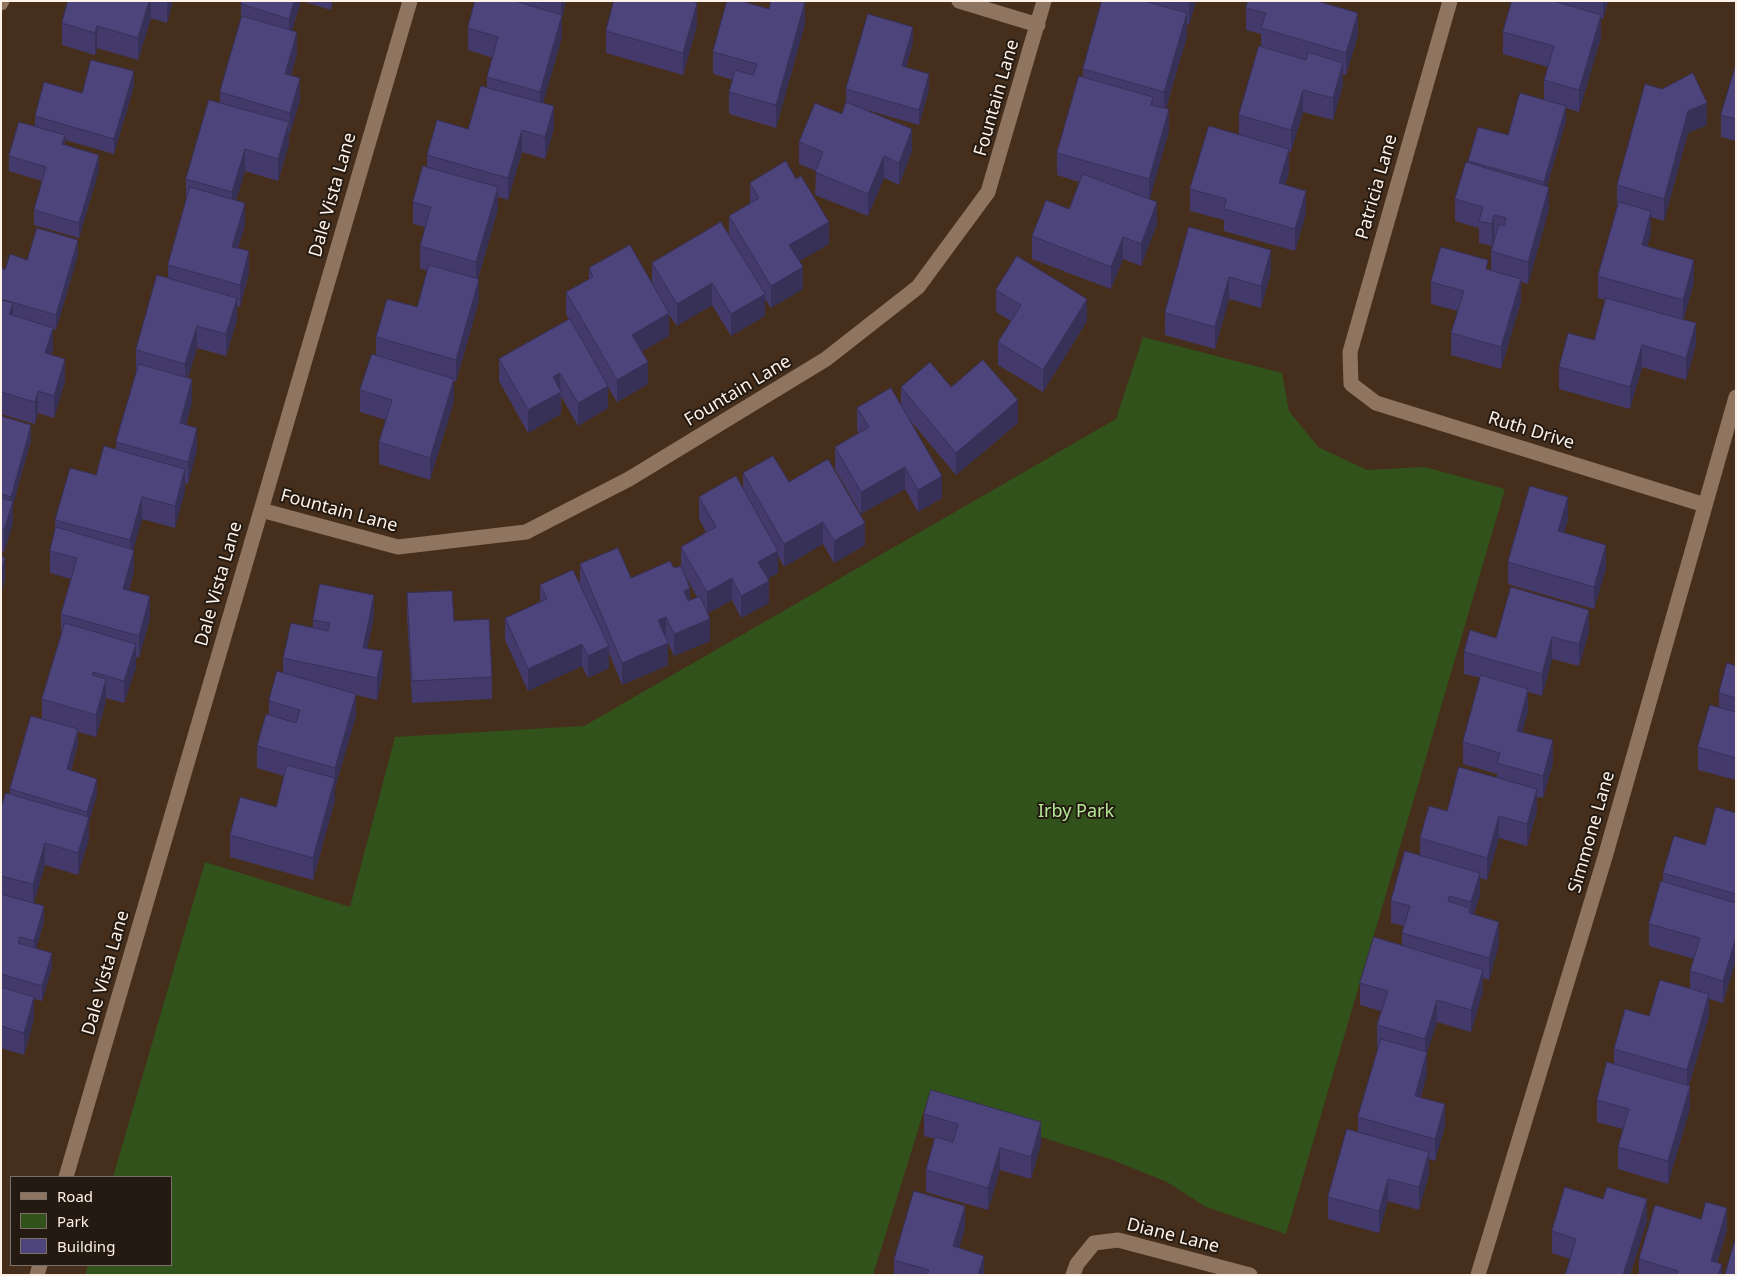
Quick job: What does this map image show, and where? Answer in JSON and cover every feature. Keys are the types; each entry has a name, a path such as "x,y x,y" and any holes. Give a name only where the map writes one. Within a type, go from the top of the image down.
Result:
{"street":[{"name":"Dale Vista Lane","path":"66,1176 410,1"},
{"path":"959,1 1038,25"},
{"name":"Fountain Lane","path":"261,510 398,547 526,532 629,479 826,360 918,287 988,192 1044,1"},
{"name":"Patricia Lane","path":"1351,384 1350,352 1450,1"},
{"name":"Ruth Drive","path":"1351,384 1376,403 1705,504"},
{"name":"Simmone Lane","path":"1478,1275 1605,857 1736,397"},
{"name":"Diane Lane","path":"1073,1275 1076,1264 1094,1243 1118,1240 1250,1275"}],"green space":[{"name":"Irby Park","path":"1143,337 1282,373 1289,411 1318,447 1367,470 1425,467 1505,489 1286,1234 1206,1207 1167,1182 1110,1159 927,1101 873,1275 85,1275 88,1266 172,1266 172,1176 113,1176 205,862 350,907 395,737 584,726 1116,419"}],"building":[{"path":"68,1 149,1 138,38 97,26 95,33 62,23"},
{"path":"242,1 294,1 289,19 241,4"},
{"path":"475,1 515,1 562,15 540,92 487,77 498,37 468,28"},
{"path":"614,1 691,1 697,3 683,53 606,31"},
{"path":"727,1 741,1 769,9 771,1 805,2 776,105 729,92 735,70 753,75 757,64 713,52"},
{"path":"1102,1 1144,1 1187,13 1164,92 1083,69"},
{"path":"1248,1 1317,1 1358,13 1346,53 1261,28 1266,13 1246,8"},
{"path":"1512,1 1554,1 1601,15 1579,90 1544,80 1554,46 1503,32"},
{"path":"868,14 913,27 902,66 929,74 919,110 846,89"},
{"path":"242,16 297,32 285,74 300,78 290,113 220,92"},
{"path":"1259,46 1306,60 1308,52 1343,63 1333,98 1303,90 1291,130 1239,115"},
{"path":"91,60 134,71 114,139 35,116 44,82 82,93"},
{"path":"1736,64 1736,119 1721,115"},
{"path":"1693,73 1707,103 1688,111 1664,199 1617,185 1645,84 1662,89"},
{"path":"1079,76 1153,97 1151,105 1169,109 1149,179 1057,153"},
{"path":"481,86 554,106 545,137 522,130 508,178 427,155 437,120 468,129"},
{"path":"1520,93 1566,106 1544,182 1468,161 1478,127 1508,135"},
{"path":"209,100 289,122 278,159 245,149 232,192 186,179"},
{"path":"846,102 912,129 899,163 884,156 868,194 815,172 823,152 799,142 815,103 842,114"},
{"path":"19,122 65,135 62,144 99,155 79,223 34,210 46,167 9,156"},
{"path":"1209,126 1289,149 1279,183 1306,191 1295,229 1224,209 1226,199 1190,189"},
{"path":"786,161 796,179 801,176 829,222 789,245 803,267 771,286 729,216 759,198 750,183"},
{"path":"1466,162 1549,187 1528,262 1491,251 1499,224 1504,226 1506,218 1494,215 1492,224 1479,221 1483,207 1455,199"},
{"path":"423,166 498,187 476,262 420,246 431,207 413,202"},
{"path":"1083,174 1157,202 1141,244 1123,237 1111,267 1032,236 1046,200 1069,209"},
{"path":"190,187 245,203 232,247 249,251 240,285 168,265"},
{"path":"1619,202 1651,211 1642,245 1694,260 1683,300 1598,276"},
{"path":"721,222 765,294 731,314 712,283 677,304 652,263"},
{"path":"1189,227 1271,250 1261,286 1229,277 1215,327 1165,313"},
{"path":"37,228 78,240 56,315 1,299 1,268 5,270 10,254 27,260"},
{"path":"630,245 669,313 632,335 648,362 617,380 566,292 593,277 589,268"},
{"path":"1441,247 1488,260 1486,269 1521,279 1501,347 1451,333 1464,291 1431,282"},
{"path":"1017,256 1087,299 1043,370 998,342 1021,305 996,290"},
{"path":"429,265 479,279 456,360 376,337 387,299 417,307"},
{"path":"157,275 237,298 226,334 197,326 185,364 136,350"},
{"path":"1606,298 1696,323 1686,358 1642,345 1630,387 1559,367 1568,333 1594,340"},
{"path":"1,300 13,303 9,314 53,328 45,353 65,359 54,396 38,391 35,402 1,392"},
{"path":"570,319 608,386 578,403 560,373 553,377 561,392 528,410 499,359"},
{"path":"372,354 454,379 430,458 379,442 392,400 360,390"},
{"path":"983,360 1018,400 956,453 901,387 930,362 951,387"},
{"path":"139,364 192,379 180,423 197,428 188,462 116,442"},
{"path":"891,388 942,476 918,490 905,467 861,492 835,447 869,427 857,408"},
{"path":"1,416 31,425 11,497 1,494"},
{"path":"104,446 185,469 175,506 142,497 130,540 55,520 70,468 96,475"},
{"path":"773,456 789,482 828,459 865,523 834,541 823,522 784,544 743,473"},
{"path":"736,476 778,551 758,562 769,581 741,596 732,578 707,592 681,547 716,527 699,497"},
{"path":"1530,486 1568,497 1558,531 1606,545 1594,587 1508,562"},
{"path":"1,498 13,501 4,530 1,529"},
{"path":"56,527 134,550 123,589 150,596 139,636 61,614 77,558 50,551"},
{"path":"618,548 631,578 670,561 674,568 681,566 690,588 684,591 688,601 700,596 710,619 674,634 666,617 658,620 668,643 622,663 580,564"},
{"path":"1,556 5,558 1,572"},
{"path":"573,570 609,646 588,656 582,644 528,669 505,618 547,599 540,585"},
{"path":"320,584 374,595 363,648 383,651 377,678 283,658 291,623 328,631 330,623 313,620"},
{"path":"1511,587 1589,610 1579,644 1552,637 1542,674 1464,652 1470,630 1496,638"},
{"path":"452,591 454,621 489,619 492,677 412,681 407,593"},
{"path":"65,623 136,644 124,681 93,672 92,675 106,679 96,715 42,699"},
{"path":"1727,663 1736,666 1736,698 1719,693"},
{"path":"277,671 356,694 335,768 257,746 266,714 296,723 300,710 269,701"},
{"path":"1481,675 1528,689 1517,731 1553,740 1543,776 1497,763 1500,753 1463,742"},
{"path":"1710,705 1736,712 1736,758 1698,747"},
{"path":"31,716 78,729 67,769 97,779 87,812 10,789"},
{"path":"287,765 335,778 313,858 230,835 240,797 276,807"},
{"path":"1459,767 1537,789 1527,824 1499,816 1487,858 1420,838 1429,806 1447,811"},
{"path":"6,793 89,817 78,853 45,843 33,884 1,876 1,808"},
{"path":"1716,807 1736,813 1736,894 1663,873 1674,836 1705,845"},
{"path":"1405,851 1480,873 1471,902 1449,896 1448,901 1470,908 1469,913 1499,922 1489,958 1402,933 1410,906 1391,901"},
{"path":"1661,881 1736,903 1736,937 1723,981 1690,971 1700,938 1649,924"},
{"path":"1,894 44,906 34,941 20,937 18,943 52,953 42,986 1,974"},
{"path":"1374,937 1483,970 1471,1010 1437,1000 1425,1039 1377,1025 1388,991 1360,983"},
{"path":"1660,980 1709,994 1687,1070 1614,1049 1625,1009 1649,1016"},
{"path":"1,987 34,997 24,1033 1,1026"},
{"path":"1381,1039 1427,1052 1415,1096 1445,1104 1435,1139 1358,1117"},
{"path":"1607,1062 1690,1086 1668,1161 1618,1147 1629,1109 1597,1100"},
{"path":"931,1090 1041,1122 1031,1157 1000,1148 988,1188 926,1170 935,1137 953,1142 958,1124 924,1114"},
{"path":"1347,1129 1429,1152 1419,1187 1388,1179 1379,1211 1328,1197"},
{"path":"1565,1187 1603,1199 1607,1187 1647,1199 1623,1275 1565,1275 1576,1239 1552,1231"},
{"path":"914,1191 965,1206 953,1246 984,1256 978,1275 927,1275 929,1270 894,1260"},
{"path":"1706,1202 1727,1208 1711,1261 1722,1264 1718,1275 1677,1275 1678,1271 1639,1259 1655,1205 1701,1219"},
{"path":"1736,1237 1736,1275 1725,1275"}]}
